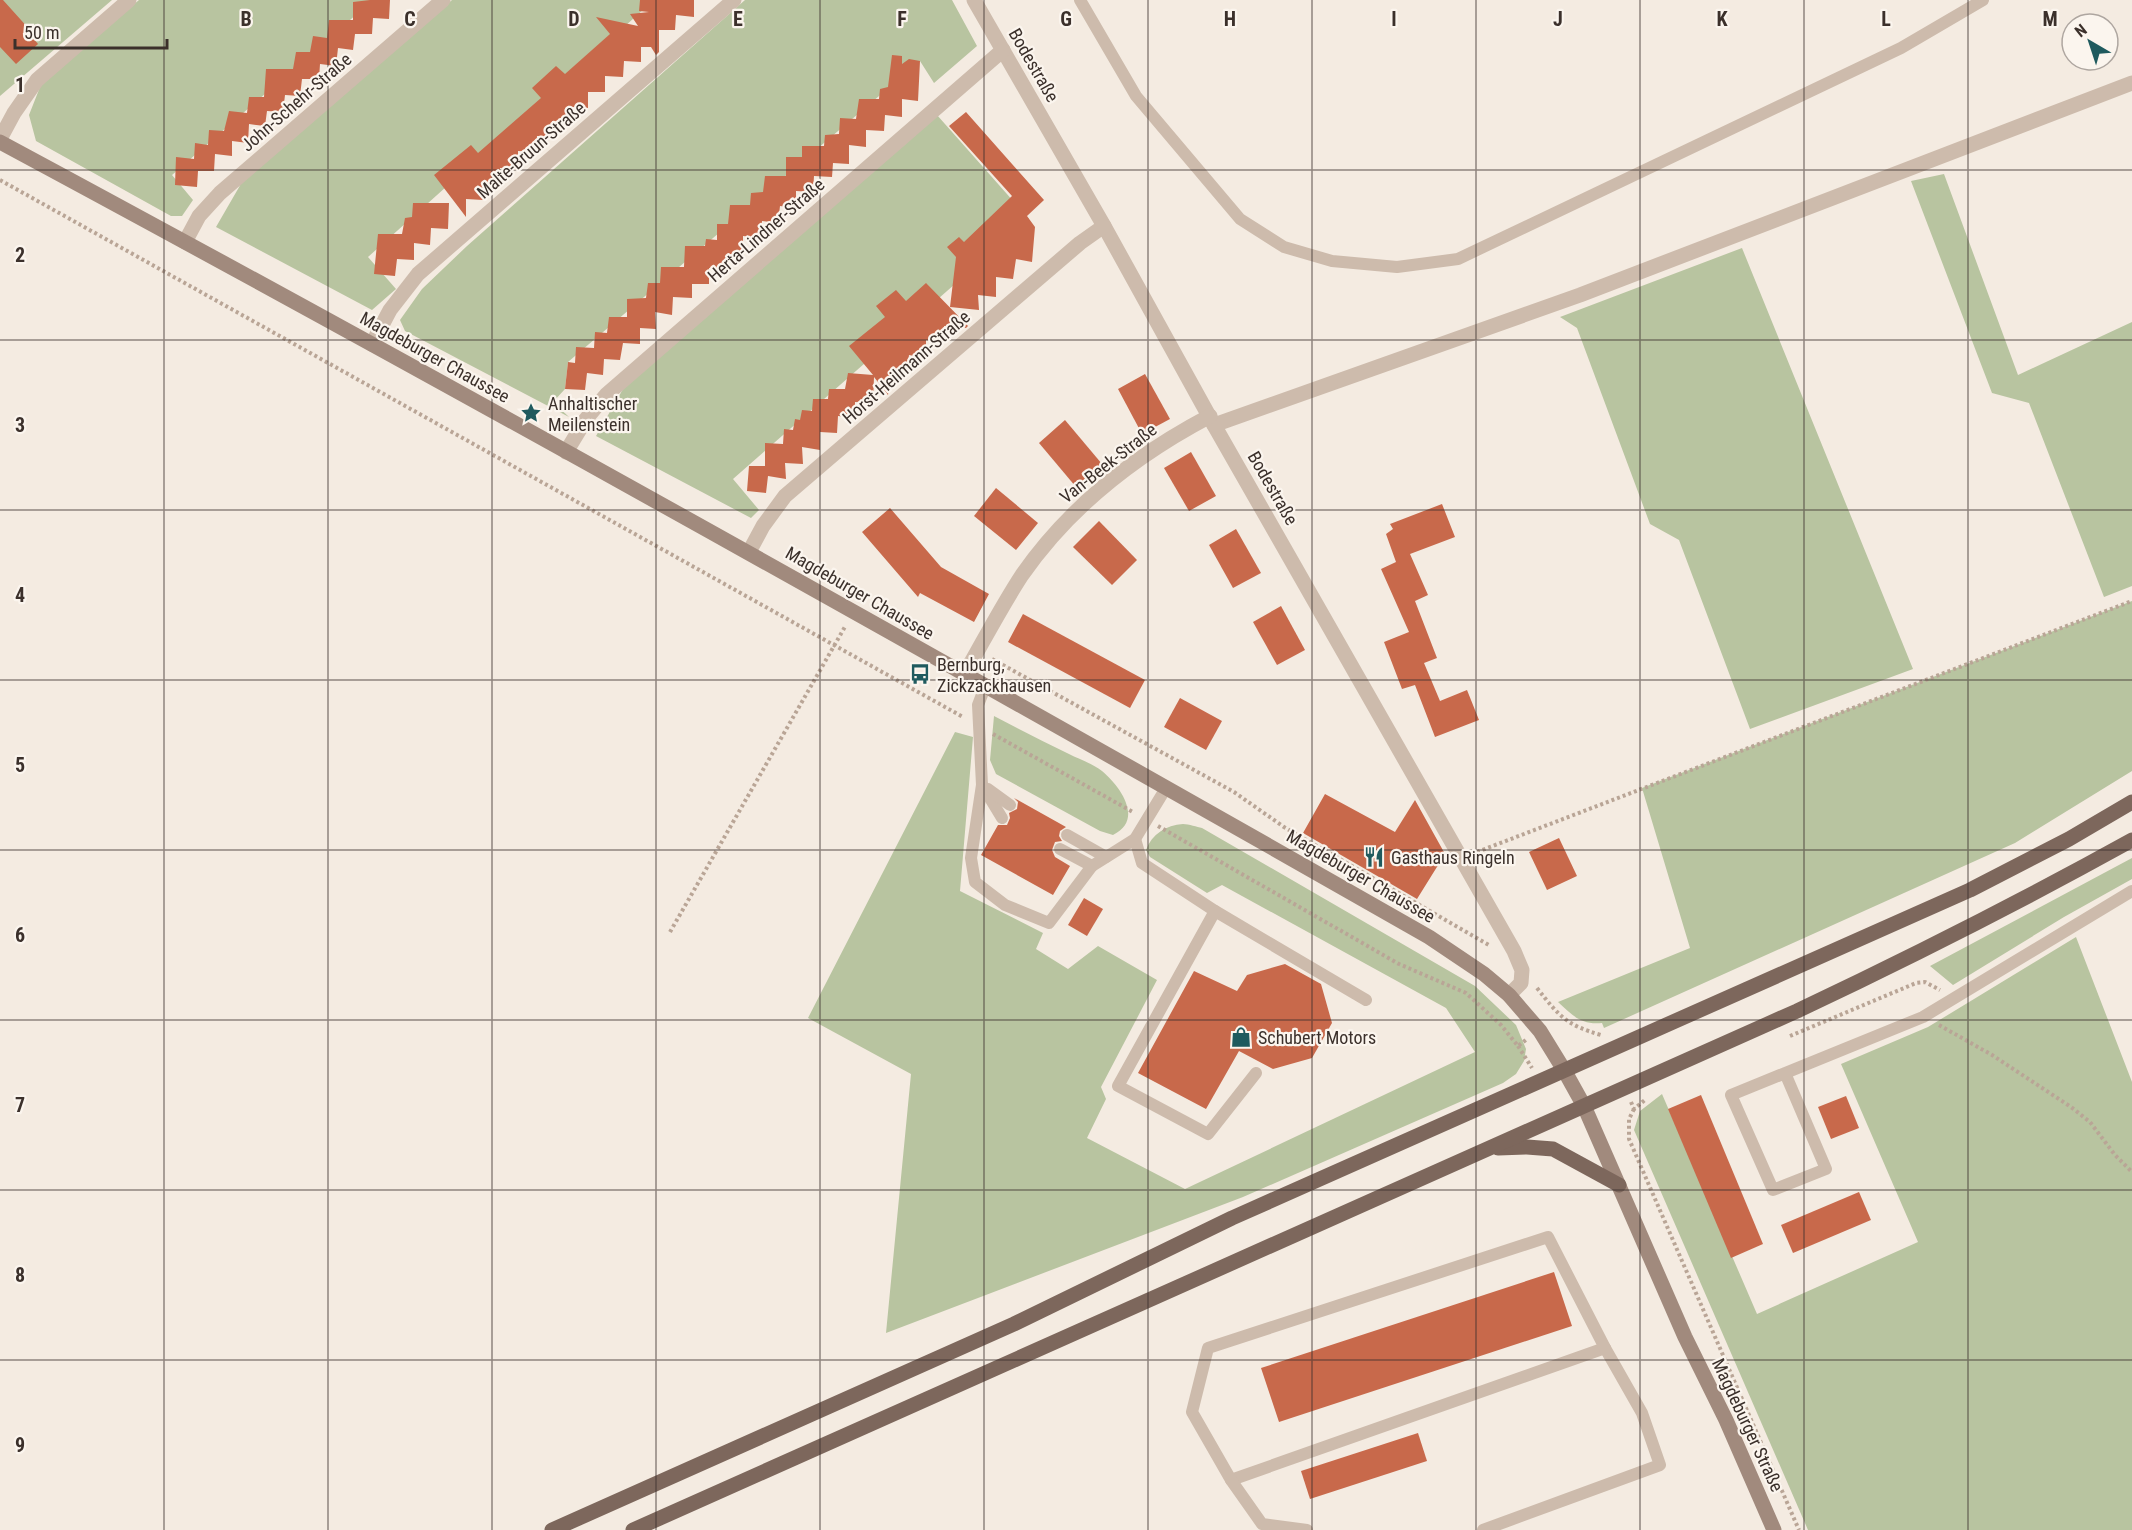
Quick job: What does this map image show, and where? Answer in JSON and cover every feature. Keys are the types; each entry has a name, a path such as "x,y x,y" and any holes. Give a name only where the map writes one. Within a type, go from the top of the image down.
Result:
{"main road":[{"name":"Magdeburger Chaussee","path":"0,141 749,552 1429,937 1469,963 1509,995 1540,1031 1564,1070 1584,1106 1685,1337"},
{"path":"552,1530 1024,1319 1232,1218 1970,890 2069,839 2132,802"},
{"path":"633,1530 1625,1089 1881,971 2042,890 2132,840"},
{"path":"1489,1149 1527,1147 1552,1149 1618,1185"},
{"name":"Magdeburger Straße","path":"1685,1337 1726,1420 1774,1530"}],"street":[{"path":"0,141 14,113 37,80 129,0"},
{"name":"John-Schehr-Straße","path":"185,242 200,216 220,194 443,0"},
{"name":"Malte-Bruun-Straße","path":"372,344 390,310 418,274 734,0"},
{"name":"Bodestraße","path":"974,0 1462,857 1514,951 1522,970"},
{"name":"Herta-Lindner-Straße","path":"566,452 586,419 606,395 1003,50"},
{"name":"Van-Beek-Straße","path":"964,675 1022,576 1054,534 1070,516 1146,453 1212,421 1580,295 2132,83"},
{"name":"Horst-Heilmann-Straße","path":"749,552 763,526 786,496 1080,243 1104,226"},
{"path":"1509,995 1521,983 1522,970"}],"lane":[{"path":"1080,0 1136,96 1240,219 1284,247 1332,261 1396,267 1458,259 1901,48 1983,0"},
{"path":"985,687 978,705 982,785 971,858 975,882 1005,905 1049,923 1092,866 1135,839 1166,788"},
{"path":"982,785 1010,805"},
{"path":"982,785 1002,818"},
{"path":"1067,835 1106,857"},
{"path":"1135,839 1142,863 1215,911 1366,1000"},
{"path":"1060,849 1092,866"},
{"path":"1785,1073 1827,1169 1773,1190 1731,1095 1785,1073 1923,1017 2132,891"},
{"path":"1215,911 1118,1086 1208,1134 1256,1073"},
{"path":"1307,1530 1262,1524 1231,1480 1192,1412 1208,1348 1548,1237 1605,1348 1642,1413 1660,1465 1483,1530"},
{"path":"1231,1480 1605,1348"}],"path":[{"path":"0,180 1148,820 1399,964 1466,993 1501,1025 1518,1046 1560,1016"},
{"path":"1462,857 2132,601"},
{"path":"670,932 853,611"},
{"path":"978,651 1234,792 1284,827 1491,946"},
{"path":"1522,970 1560,1016 1586,1032 1601,1035 1608,1051"},
{"path":"1785,1038 1916,983 1925,982 1940,989 1947,1003"},
{"path":"1923,1017 1992,1056 2071,1107 2090,1122 2115,1155 2132,1172"},
{"path":"1625,1089 1634,1109"},
{"path":"1651,1096 1634,1109 1629,1119 1629,1139 1799,1530"}],"green space":[{"path":"0,0 112,0 0,96"},
{"path":"139,0 373,0 172,175 193,200 182,216 171,216 36,141 29,115 42,82"},
{"path":"452,0 654,0 368,257 396,289 372,310 216,227 242,182"},
{"path":"745,0 952,0 977,46 934,83 920,61 568,362 565,389 553,402 569,417 405,331 400,320 422,289 467,246"},
{"path":"937,115 1029,219 733,479 759,510 751,518 596,436 623,389"},
{"path":"1944,174 2018,375 2132,322 2132,586 2104,597 2029,403 1992,393 1911,181"},
{"path":"1742,248 1913,669 1750,729 1679,540 1650,524 1577,328 1560,317"},
{"path":"2132,601 2132,771 2015,843 1604,1028 1602,1023 1583,1021 1558,1002 1690,948 1642,788"},
{"path":"994,716 1102,771 1122,794 1126,803 1127,821 1122,829 1113,835 1100,831 996,774 990,760"},
{"path":"955,732 973,737 960,891 1043,933 1036,949 1068,969 1098,946 1157,980 1101,1087 1106,1099 1087,1138 1185,1189 1475,1052 1446,1008 1222,885 1207,893 1150,857 1146,850 1152,839 1165,828 1177,825 1185,824 1202,828 1475,986 1516,1025 1526,1049 1524,1061 1516,1074 1503,1083 1243,1197 886,1333 911,1074 808,1018"},
{"path":"2132,858 2132,879 2064,917 1953,985 1930,966"},
{"path":"2076,937 2132,1082 2132,1530 1808,1530 1634,1130 1640,1111 1662,1094 1757,1314 1918,1242 1841,1064 1928,1027"}],"building":[{"path":"0,0 3,0 30,30 28,32 38,44 16,64 0,47"},
{"path":"390,0 389,19 373,18 372,34 355,34 353,50 338,48 336,66 320,64 319,79 302,79 300,96 285,95 283,112 267,111 265,126 249,124 248,143 232,141 232,156 215,154 214,171 198,171 197,187 175,185 176,157 194,159 195,143 208,145 209,130 224,131 229,111 247,113 249,97 264,97 266,69 293,69 296,52 310,52 313,36 327,38 329,20 353,20 353,2"},
{"path":"640,0 694,0 694,17 676,15 675,30 659,30 659,52 656,55 651,47 641,47 641,62 624,61 623,77 605,76 605,92 588,92 588,108 572,107 570,122 552,121 553,137 537,136 536,152 518,151 518,170 500,168 500,183 483,184 483,200 466,199 466,217 434,175 471,145 478,153 541,98 532,88 556,66 565,74 610,34 596,17 638,26 630,14 649,12 639,11"},
{"path":"892,55 902,56 902,64 909,59 920,61 918,101 902,99 902,117 885,115 884,131 866,130 866,147 849,145 849,164 833,163 832,177 814,176 813,192 796,191 796,208 780,206 778,223 762,221 761,238 743,236 743,255 727,254 726,268 709,268 709,284 692,284 692,298 673,297 672,315 655,312 656,329 640,328 640,344 623,343 620,360 604,359 603,375 587,373 585,390 565,389 568,362 575,363 576,347 594,348 595,332 607,333 609,317 627,317 627,299 646,298 648,283 660,283 661,267 684,267 685,246 705,246 706,239 717,240 717,224 728,224 730,205 750,205 751,193 763,192 765,176 786,176 786,157 802,157 802,146 824,146 825,135 839,134 840,118 856,119 859,99 879,99 880,89 888,87"},
{"path":"966,112 1044,200 1027,216 1035,227 1032,262 1016,259 1013,279 996,277 996,297 978,295 979,310 950,307 956,257 947,247 959,237 964,242 1012,196 949,126"},
{"path":"413,203 449,203 448,229 431,228 430,245 414,243 414,260 397,259 395,276 374,274 378,234 402,234 405,218 412,217"},
{"path":"926,283 968,326 966,328 944,326 944,342 926,340 926,358 909,355 907,371 891,370 888,395 874,377 873,403 855,402 855,418 838,416 837,433 820,432 820,450 802,447 803,464 785,463 786,479 768,476 766,493 747,491 749,466 765,466 765,443 783,444 784,429 793,430 795,419 800,420 802,410 812,411 813,399 828,399 829,389 845,389 848,373 873,375 849,346 885,317 876,306 896,290 906,301"},
{"path":"1145,374 1170,419 1142,434 1118,389"},
{"path":"1065,420 1102,464 1076,487 1039,443"},
{"path":"1191,452 1216,496 1189,511 1164,468"},
{"path":"996,488 1038,523 1016,550 974,516"},
{"path":"1442,504 1455,537 1410,554 1428,595 1415,601 1437,658 1424,663 1440,701 1467,690 1479,720 1435,737 1415,685 1402,689 1384,642 1409,632 1381,569 1396,562 1386,534 1393,529 1390,524"},
{"path":"890,508 941,567 989,594 974,622 920,593 918,597 862,532"},
{"path":"1099,521 1137,560 1112,585 1073,547"},
{"path":"1236,529 1261,573 1233,588 1209,545"},
{"path":"1281,606 1305,650 1277,665 1253,622"},
{"path":"1023,614 1145,680 1130,708 1008,642"},
{"path":"1180,698 1222,721 1206,750 1164,727"},
{"name":"Gasthaus Ringeln","path":"1325,794 1395,832 1415,800 1445,854 1417,899 1303,833"},
{"path":"1014,798 1066,827 1060,831 1059,836 1062,841 1055,842 1052,850 1055,857 1070,866 1053,895 981,855 998,825 1007,825 1010,818 1009,813 1017,809 1018,802"},
{"path":"1559,838 1577,876 1547,890 1529,852"},
{"path":"1084,898 1103,909 1087,936 1068,925"},
{"name":"Schubert Motors","path":"1285,964 1321,984 1332,1023 1312,1058 1273,1069 1239,1051 1206,1109 1138,1073 1194,971 1237,991 1247,975"},
{"path":"1701,1095 1763,1244 1731,1258 1668,1109"},
{"path":"1846,1096 1859,1128 1831,1139 1818,1107"},
{"path":"1859,1192 1871,1220 1793,1253 1781,1225"},
{"path":"1554,1272 1572,1326 1279,1422 1261,1368"},
{"path":"1418,1433 1427,1461 1310,1499 1301,1471"}],"place":[{"name":"Anhaltischer Meilenstein","path":"531,413"},
{"name":"Bernburg, Zickzackhausen","path":"920,674"},
{"name":"Gasthaus Ringeln","path":"1374,857"},
{"name":"Schubert Motors","path":"1241,1037"}]}
